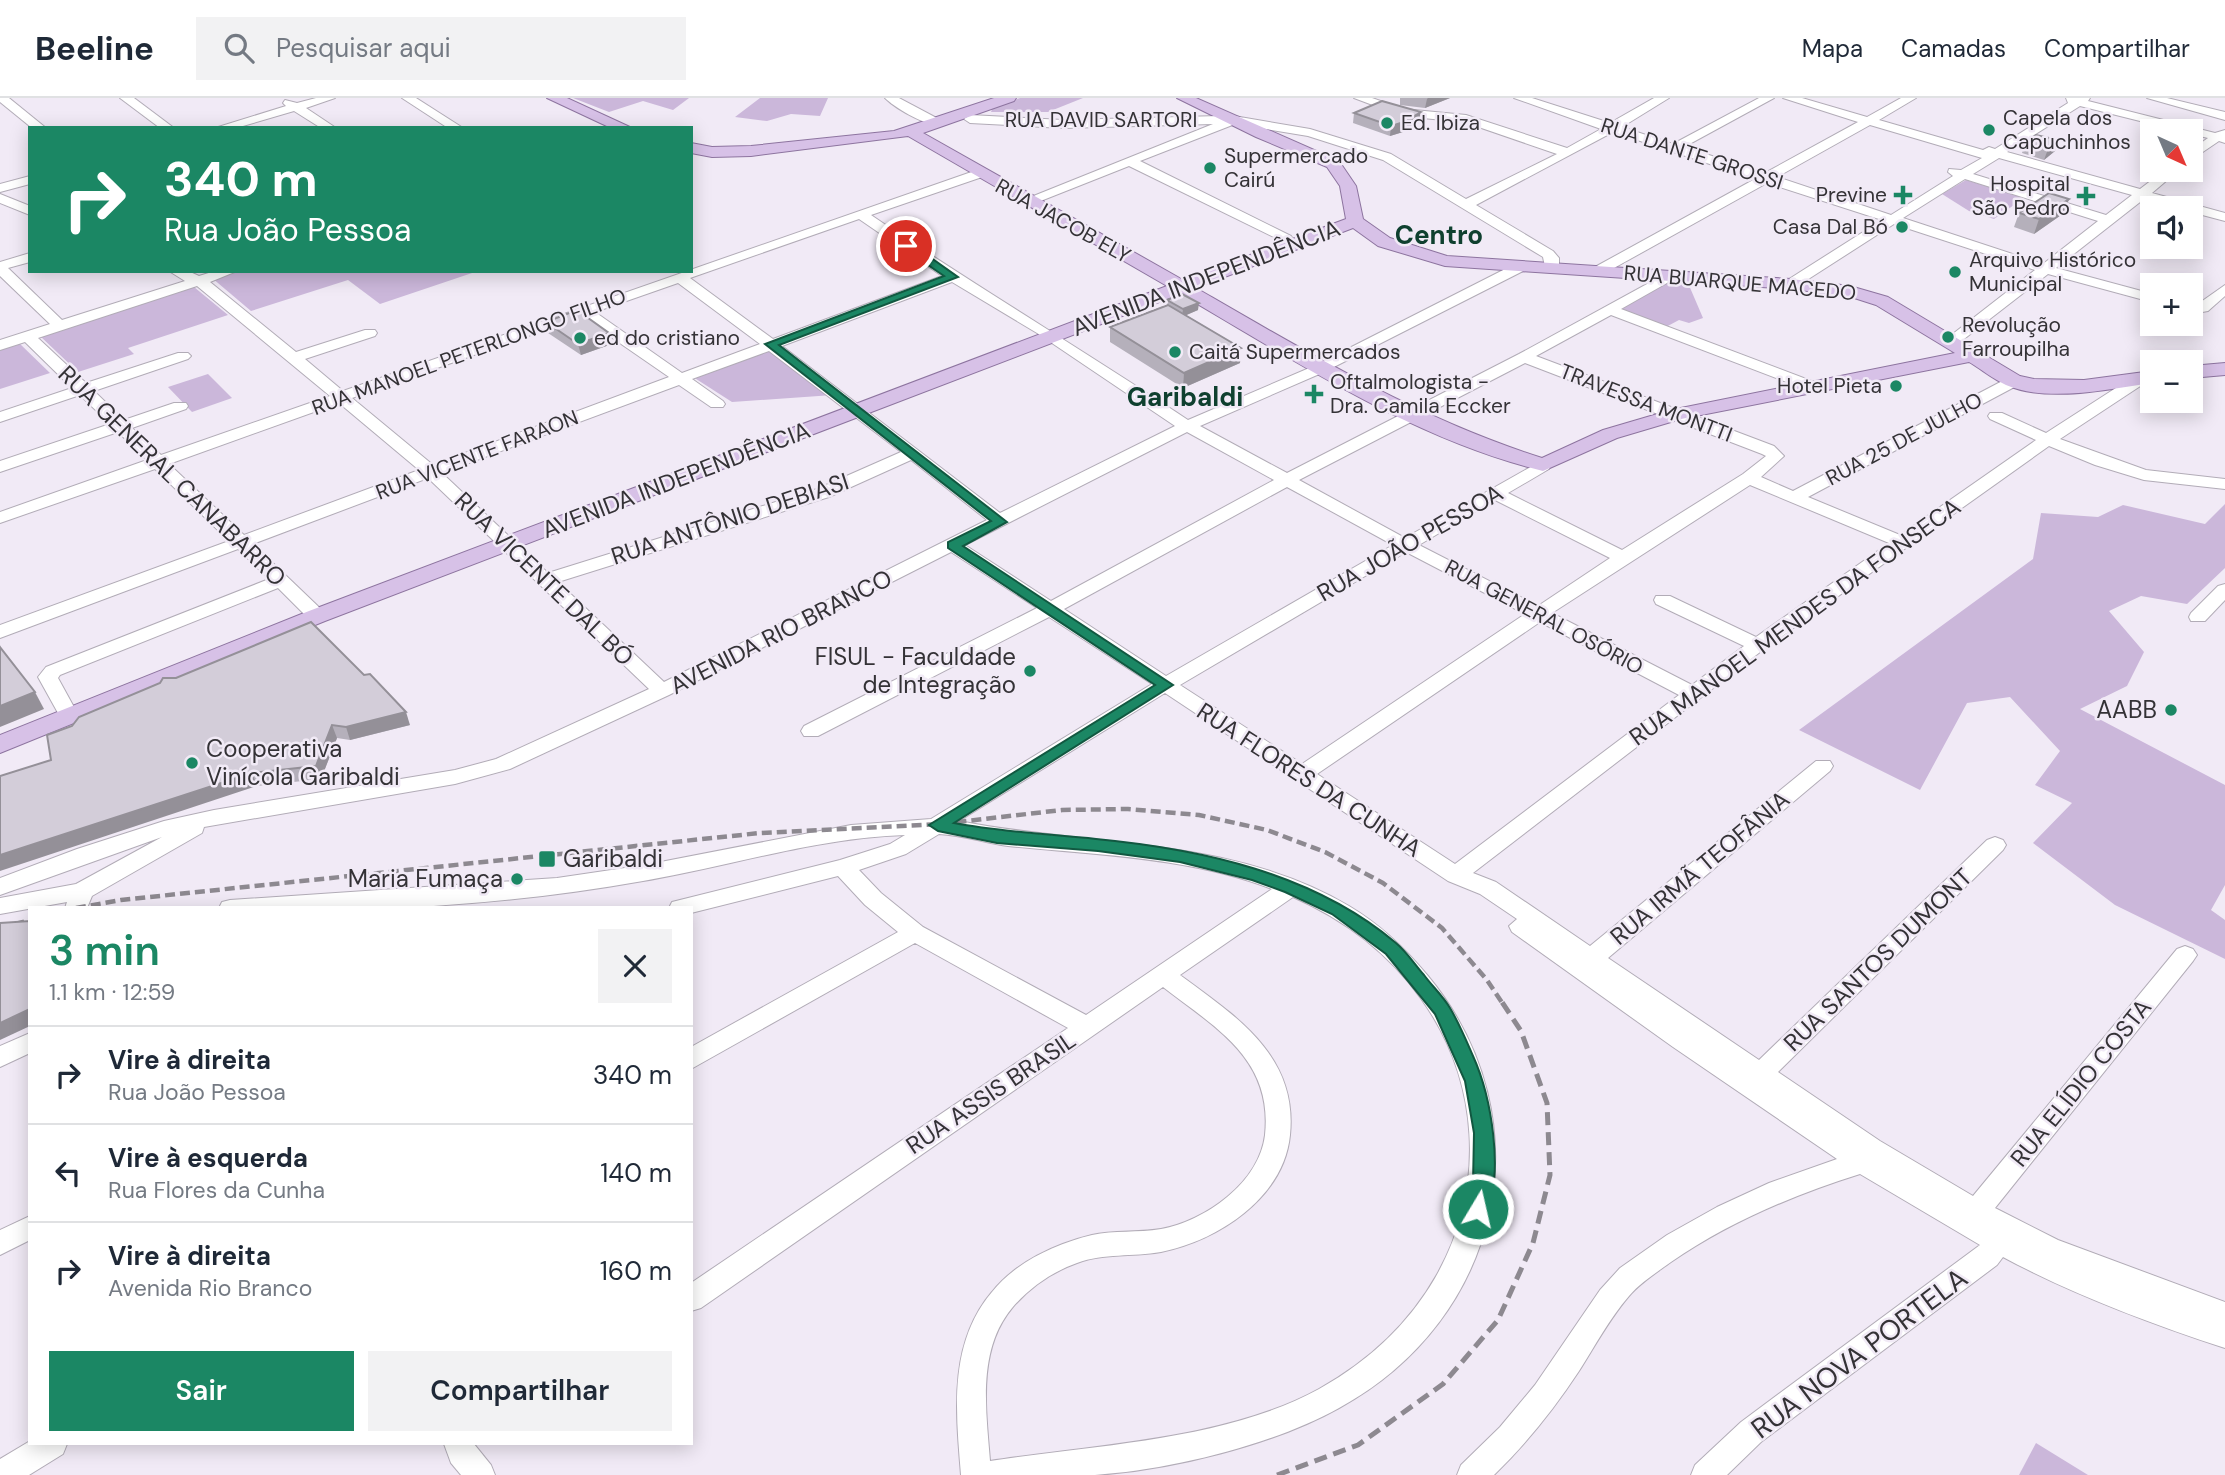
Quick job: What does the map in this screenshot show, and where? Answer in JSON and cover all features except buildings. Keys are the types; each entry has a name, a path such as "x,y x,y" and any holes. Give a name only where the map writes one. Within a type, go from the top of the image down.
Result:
{"main road":[{"path":"534,98 601,126"},
{"path":"554,98 620,126"},
{"path":"1184,98 1333,164 1348,186 1355,217"},
{"path":"693,151 707,156 763,155 920,134 1005,99"},
{"path":"943,126 970,119 1005,99"},
{"name":"RUA JACOB ELY","path":"920,134 979,173 1176,284 1319,369 1408,416 1462,439 1543,465"},
{"name":"AVENIDA INDEPENDÊNCIA","path":"1176,284 1286,239 1355,217"},
{"name":"AVENIDA INDEPENDÊNCIA","path":"0,735 313,613 1355,217"},
{"name":"RUA BUARQUE MACEDO","path":"1355,217 1384,242 1421,256 1445,261 1785,283 1866,295 1882,301 2014,381 2066,389 2140,379"},
{"name":"RUA JOÃO PESSOA","path":"1543,465 1609,434 1678,414 1970,356"},
{"path":"2203,372 2225,369"},
{"path":"2203,376 2225,379"},
{"name":"AVENIDA INDEPENDÊNCIA","path":"0,745 313,613"}],"street":[{"path":"126,98 166,126"},
{"path":"281,98 327,126"},
{"path":"228,126 329,98"},
{"path":"408,98 454,126"},
{"path":"891,98 943,126"},
{"path":"1360,98 1409,113 1454,116 1568,153"},
{"path":"1378,104 1394,98"},
{"name":"RUA DANTE GROSSI","path":"1520,98 2140,295"},
{"name":"RUA DANTE GROSSI","path":"1534,98 1614,126"},
{"path":"1465,205 1568,153 1662,98"},
{"path":"1677,146 1768,98"},
{"path":"1789,98 2150,196"},
{"path":"1863,120 1894,98"},
{"path":"1593,270 1817,144 1910,98"},
{"path":"2153,98 2225,118 2218,135 2203,147"},
{"path":"1785,283 2071,100 2218,135"},
{"path":"7,101 38,126"},
{"name":"RUA DAVID SARTORI","path":"970,119 1063,124 1233,120 1310,133 1387,157 1548,254 1552,258 1552,267"},
{"path":"1028,201 1233,120"},
{"path":"1130,160 1286,239"},
{"name":"RUA MANOEL PETERLONGO FILHO","path":"693,272 979,173"},
{"path":"1958,174 2103,218"},
{"path":"0,188 28,181"},
{"path":"2137,192 2145,182"},
{"path":"1946,340 2153,182"},
{"path":"0,198 28,210"},
{"path":"2203,212 2225,217"},
{"name":"RUA GENERAL OSÓRIO","path":"860,214 953,277 1187,426 1406,545 1690,693"},
{"path":"28,258 0,267 60,326"},
{"name":"AVENIDA RIO BRANCO","path":"0,887 85,854 164,828 476,772 539,749 662,691 1187,426 1319,369 1522,266"},
{"name":"RUA VICENTE DAL BÓ","path":"181,273 199,281 432,473 662,691"},
{"path":"1,344 224,273"},
{"name":"RUA MANOEL PETERLONGO FILHO","path":"0,519 690,273"},
{"path":"811,731 1050,609 1286,480 1524,357 1669,276"},
{"path":"679,277 855,407 1000,522"},
{"name":"RUA VICENTE FARAON","path":"0,632 953,277"},
{"path":"2203,304 2225,289"},
{"path":"1609,309 1816,388"},
{"path":"584,312 716,404"},
{"path":"293,358 370,333"},
{"name":"RUA GENERAL CANABARRO","path":"29,336 313,613"},
{"path":"0,417 183,356"},
{"name":"TRAVESSA MONTTI","path":"1524,357 1678,414 1768,450 1776,457 1749,478"},
{"name":"RUA 25 DE JULHO","path":"1794,497 2014,381"},
{"name":"RUA MANOEL MENDES DA FONSECA","path":"1467,882 1690,693 2047,440 2140,382"},
{"path":"0,467 180,406"},
{"path":"1996,416 2047,440 2153,476 2225,484"},
{"name":"RUA ANTÔNIO DEBIASI","path":"545,580 823,493 854,481 864,472 913,453"},
{"name":"RUA JOÃO PESSOA","path":"688,906 843,867 898,849 1165,685 1543,465"},
{"path":"1301,775 1623,557 1749,478 1903,543"},
{"path":"1495,493 1623,557"},
{"name":"RUA FLORES DA CUNHA","path":"953,545 1467,882 1866,1156 2103,1291 2223,1324"},
{"path":"65,709 48,677 54,671 280,581"},
{"path":"2198,617 2225,590"},
{"path":"1664,600 1758,645"},
{"name":"RUA IRMÃ TEOFÂNIA","path":"1585,964 1823,766"},
{"path":"0,906 79,900 214,817"},
{"path":"269,906 444,897 567,885 608,880 841,834 938,825 997,837 1098,845 1180,857 1255,875 1291,887 1338,910 1392,949 1443,1010 1475,1081 1484,1133 1483,1184 1472,1235 1449,1285 1414,1332 1373,1372 1316,1407 1206,1443 990,1475"},
{"name":"RUA SANTOS DUMONT","path":"1754,1080 1995,845"},
{"path":"843,867 873,899 915,933 1087,1027"},
{"name":"RUA ASSIS BRASIL","path":"693,1298 1291,887"},
{"path":"693,1058 915,933"},
{"name":"RUA ELÍDIO COSTA","path":"1971,1218 2185,955"},
{"path":"976,1475 970,1388 972,1361 983,1331 999,1303 1024,1278 1052,1260 1086,1248 1163,1240 1195,1230 1230,1210 1259,1180 1274,1156 1281,1127 1278,1095 1264,1060 1238,1033 1163,975"},
{"path":"0,1057 28,1043"},
{"path":"1472,1475 1490,1459 1535,1405 1565,1367 1593,1322 1628,1278 1688,1234 1801,1181 1866,1156"},
{"path":"0,1243 28,1228"},
{"name":"RUA NOVA PORTELA","path":"1706,1475 1751,1432 1987,1257 2003,1236"},
{"path":"2,1475 50,1445"}],"shaded area":[{"path":"573,98 689,98 673,110 643,101 609,112"},
{"path":"760,98 828,98 820,116 791,114 767,121 735,117"},
{"path":"1020,98 1083,98 1048,112 991,112 993,107"},
{"path":"1966,180 2024,198 1994,219 1969,211 1942,194"},
{"path":"228,273 472,273 380,304 348,280 251,311 212,278"},
{"path":"1665,282 1688,283 1703,318 1689,323 1679,320 1664,328 1614,309"},
{"path":"194,287 228,315 128,348 134,354 78,372 40,336"},
{"path":"19,343 50,373 0,389 0,349"},
{"path":"769,347 833,395 732,402 693,377"},
{"path":"208,374 232,398 192,412 168,387"},
{"path":"2225,504 2225,568 2187,604 2141,596 2109,611 2144,652 2127,686 2080,709 2225,785 2225,885 2211,910 2225,920 2225,959 2115,905 2033,843 2072,803 2035,785 2060,751 2010,697 1967,703 1920,790 1799,730 2033,559 2041,513 2098,517 2123,505 2205,524"},
{"path":"2036,1443 2088,1475 2019,1475"}],"railway":[{"path":"87,906 121,900 760,833 940,824 1062,810 1128,809 1199,815 1267,830 1325,852 1383,883 1442,928 1487,980 1503,1004"},
{"path":"0,928 28,921"},
{"path":"1277,1475 1358,1445 1443,1384 1498,1320 1533,1243 1550,1175 1547,1103 1521,1031 1502,1002"}],"place":[{"name":"Ed. Ibiza","path":"1387,123"},
{"name":"Capela dos Capuchinhos","path":"1989,130"},
{"name":"Supermercado Cairú","path":"1210,168"},
{"name":"Previne","path":"1903,195"},
{"name":"Hospital São Pedro","path":"2086,196"},
{"name":"Casa Dal Bó","path":"1902,227"},
{"name":"Arquivo Histórico Municipal","path":"1955,272"},
{"name":"Revolução Farroupilha","path":"1948,337"},
{"name":"ed do cristiano","path":"580,338"},
{"name":"Caitá Supermercados","path":"1175,352"},
{"name":"Hotel Pieta","path":"1896,386"},
{"name":"Oftalmologista - Dra. Camila Eccker","path":"1314,394"},
{"name":"FISUL - Faculdade de Integração","path":"1030,671"},
{"name":"AABB","path":"2171,710"},
{"name":"Cooperativa Vinícola Garibaldi","path":"192,763"},
{"name":"Garibaldi","path":"547,859"},
{"name":"Maria Fumaça","path":"517,879"}],"district":[{"name":"Centro","path":"1439,235"},
{"name":"Garibaldi","path":"1185,397"}],"route":[{"path":"906,246 953,277 771,344 1000,522 953,545 1165,685 938,825 997,837 1098,845 1180,857 1255,875 1291,887 1338,910 1392,949 1443,1010 1475,1081 1484,1133 1483,1184 1478,1209"}]}
